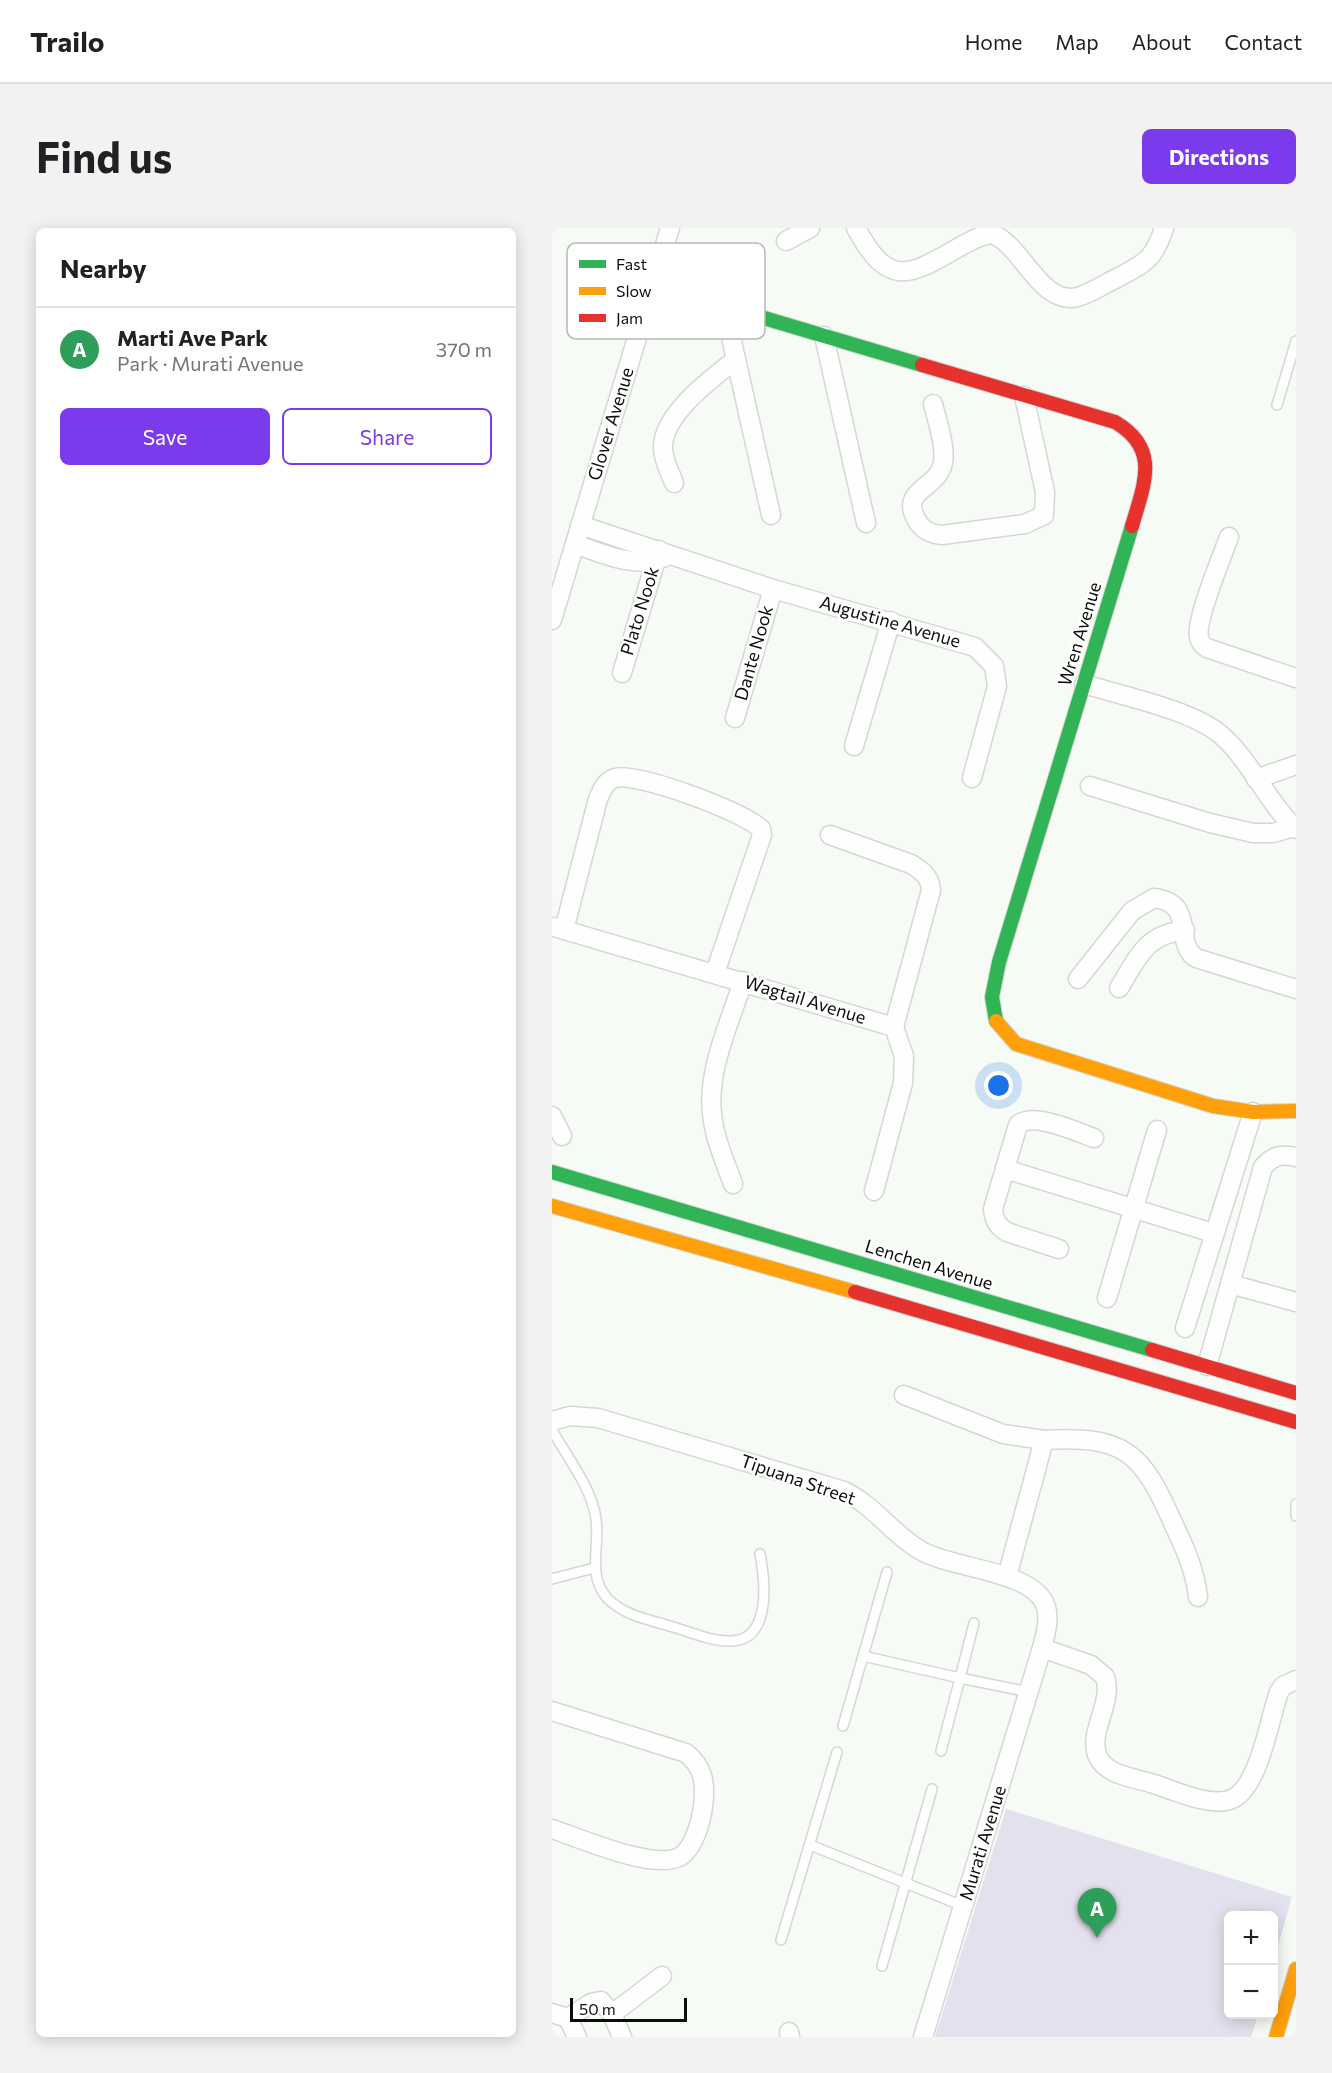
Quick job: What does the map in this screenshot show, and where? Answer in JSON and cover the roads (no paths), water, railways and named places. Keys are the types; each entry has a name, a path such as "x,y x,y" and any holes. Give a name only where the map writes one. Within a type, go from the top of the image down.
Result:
{"main road":[{"name":"Wren Avenue","path":"765,318 1114,422 1138,438 1145,456 1144,485 999,962 991,1004 994,1018 1007,1038 1027,1048 1214,1106 1253,1112 1296,1111"},
{"name":"Lenchen Avenue","path":"552,1172 1296,1393"},
{"path":"552,1206 779,1269 1291,1421"},
{"path":"1276,2037 1296,1969"}],"street":[{"name":"Glover Avenue","path":"666,243 670,228"},
{"path":"786,241 810,228"},
{"path":"856,228 875,259 893,271 903,272 927,265 979,237 993,234 1006,242 1052,293 1070,298 1083,295 1143,264 1156,251 1164,228"},
{"path":"824,336 866,523"},
{"name":"Glover Avenue","path":"552,620 637,339"},
{"path":"731,339 771,515"},
{"path":"674,483 663,448 670,424 703,387 735,360"},
{"path":"933,404 944,457 934,480 915,494 911,500 911,508 923,528 934,534 942,535 1025,524 1044,515 1045,492 1024,396"},
{"name":"Augustine Avenue","path":"580,525 661,556 963,642 975,648 994,666 998,686 972,778"},
{"path":"1229,537 1206,601 1199,630 1200,641 1207,648 1294,671"},
{"name":"Augustine Avenue","path":"574,544 637,562 661,556"},
{"name":"Plato Nook","path":"622,673 661,556"},
{"name":"Dante Nook","path":"735,718 773,589"},
{"path":"854,746 891,621"},
{"path":"1084,684 1175,712 1211,727 1223,736 1295,828 1273,833 1253,833 1210,823 1090,786"},
{"path":"1256,779 1296,765"},
{"path":"558,928 598,799 604,787 609,781 623,777 652,783 738,814 761,829 762,836 715,974"},
{"path":"830,835 911,864 921,870 930,883 931,890 894,1028 904,1056 903,1083 874,1191"},
{"path":"1078,980 1127,916 1144,902 1154,898 1171,902 1182,919 1188,950 1196,958 1296,989"},
{"name":"Wagtail Avenue","path":"558,928 743,981 894,1028"},
{"path":"1119,988 1147,944 1159,936 1185,930"},
{"path":"734,1184 715,1135 711,1098 720,1056 743,981"},
{"path":"1185,1328 1213,1233 1253,1112"},
{"path":"552,1116 562,1136"},
{"path":"1059,1249 1007,1232 996,1223 993,1209 1018,1125 1024,1120 1051,1124 1094,1138"},
{"path":"1107,1298 1157,1130"},
{"path":"1207,1366 1263,1167 1271,1158 1282,1154 1296,1157"},
{"path":"1005,1169 1213,1233"},
{"path":"1230,1284 1296,1302"},
{"path":"904,1395 1003,1434 1044,1440 1092,1439 1122,1449 1134,1457 1157,1486 1188,1553 1198,1597"},
{"name":"Tipuana Street","path":"552,1421 570,1416 598,1418 844,1491 871,1507 919,1550 940,1559 1007,1577 1029,1587 1040,1596 1046,1606 1048,1619 1042,1648"},
{"path":"1007,1577 1044,1440"},
{"path":"1042,1648 1091,1665 1105,1677 1107,1694 1095,1747 1102,1763 1118,1773 1213,1800 1233,1800 1246,1788 1279,1692 1283,1686 1296,1680"},
{"name":"Murati Avenue","path":"923,2037 1042,1648"},
{"path":"552,1711 686,1753 700,1769 705,1792 702,1814 689,1848 675,1859 647,1860 552,1829"},
{"path":"612,2014 662,1976"},
{"path":"577,2037 560,2016 595,2001 606,2004 622,2037"}],"lane":[{"path":"1277,405 1296,342"},
{"path":"1291,1421 1296,1433"},
{"path":"552,1430 594,1509 597,1534 594,1568 603,1592 618,1608 721,1641 733,1641 750,1634 760,1616 765,1587 760,1554"},
{"path":"1296,1504 1296,1516"},
{"path":"552,1579 594,1568"},
{"path":"843,1726 887,1572"},
{"path":"941,1751 974,1623"},
{"path":"863,1656 1029,1692"},
{"path":"782,1940 837,1752"},
{"path":"882,1966 907,1885 932,1788"},
{"path":"810,1845 963,1906"}],"place":[{"name":"Marti Ave Park","path":"1097,1938"}]}
